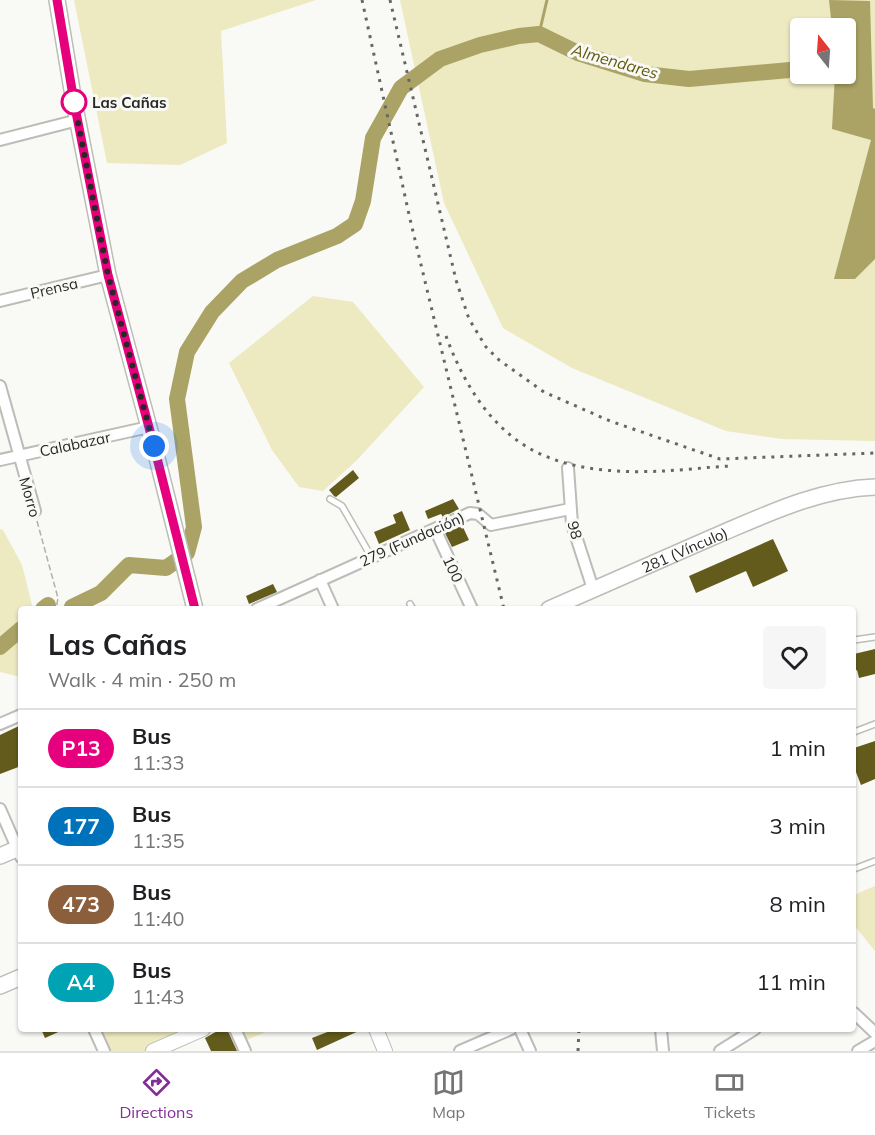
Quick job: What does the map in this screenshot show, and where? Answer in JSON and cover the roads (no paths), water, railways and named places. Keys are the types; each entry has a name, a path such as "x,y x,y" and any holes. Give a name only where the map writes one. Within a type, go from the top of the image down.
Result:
{"main road":[{"path":"57,0 108,275 194,606"},
{"name":"281 (Vínculo)","path":"556,606 775,510 823,494 860,487 875,487"},
{"path":"0,856 18,852"},
{"path":"0,986 18,978"}],"street":[{"path":"0,140 78,120"},
{"name":"Prensa","path":"0,301 108,275"},
{"name":"Morro","path":"0,386 35,511"},
{"name":"Calabazar","path":"0,460 149,427"},
{"name":"98","path":"568,468 572,524 593,590"},
{"name":"279 (Fundación)","path":"264,606 470,513 478,514 491,525 570,509"},
{"name":"100","path":"435,529 471,606"},
{"path":"320,580 332,606"},
{"path":"0,724 18,716"},
{"path":"0,809 18,847"},
{"path":"856,1015 875,1033"},
{"path":"95,1032 104,1051"},
{"path":"153,1051 197,1032"},
{"path":"236,1032 245,1051"},
{"path":"377,1032 385,1051"},
{"path":"460,1051 504,1032"},
{"path":"521,1032 530,1051"},
{"path":"661,1032 663,1051"},
{"path":"720,1051 749,1032"},
{"path":"858,1051 875,1041"}],"lane":[{"path":"330,499 342,506 372,558"},
{"path":"856,640 875,636"},
{"path":"856,731 875,724"},
{"path":"856,868 875,861"}],"waterway":[{"path":"539,34 547,0"},
{"name":"Almendares","path":"74,606 101,593 129,565 166,568 187,553 194,527 177,399 187,352 212,312 242,281 277,260 337,236 355,224 363,201 373,138 401,88 440,59 480,45 539,34 578,53 645,74 689,79 790,70"},
{"path":"0,647 18,632"}],"railway":[{"path":"362,0 410,219 503,606"},
{"path":"390,0 456,280 469,319 486,347 499,360 544,392 610,421 720,459 875,453"},
{"path":"446,336 472,390 496,422 527,447 545,456 588,468 633,472 731,466"},
{"path":"578,1051 579,1032"}],"place":[{"name":"Las Cañas","path":"74,102"}]}
